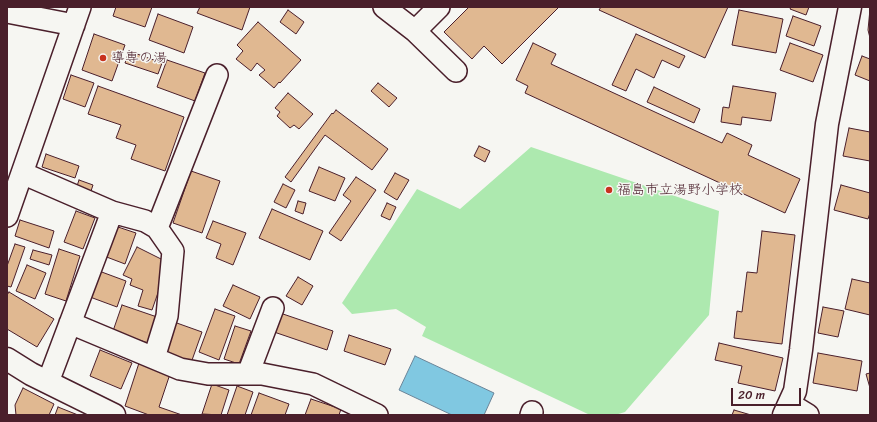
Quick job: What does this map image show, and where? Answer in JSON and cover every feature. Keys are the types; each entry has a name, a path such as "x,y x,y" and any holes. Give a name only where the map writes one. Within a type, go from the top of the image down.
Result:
{"main road":[{"path":"794,411 795,391 827,124 850,7"},
{"path":"7,359 31,374 114,415"}],"street":[{"path":"384,7 416,31 456,71"},
{"path":"416,31 439,7"},
{"path":"7,12 77,16 7,216"},
{"path":"157,228 217,75"},
{"path":"22,173 112,212 145,221 157,228 173,251 167,316 154,358"},
{"path":"48,382 112,212"},
{"path":"248,374 273,308"},
{"path":"70,323 180,369 208,374 262,374 313,384 377,415"}],"green space":[{"path":"531,147 719,211 709,315 625,412 615,415 590,415 422,336 426,327 396,309 352,314 342,303 417,189 460,209"}],"water":[{"path":"415,356 494,393 484,415 452,415 399,390"}],"building":[{"path":"116,7 152,7 145,27 113,16"},
{"path":"200,7 250,7 242,30 197,13"},
{"path":"469,7 559,7 502,64 484,46 472,59 444,32"},
{"path":"601,7 728,7 705,58 599,10"},
{"path":"791,7 809,7 806,15 790,9"},
{"path":"870,9 870,38 868,30"},
{"path":"288,10 304,22 296,34 280,22"},
{"path":"739,10 783,19 776,53 732,45"},
{"path":"158,14 193,27 184,53 149,40"},
{"path":"793,16 821,26 814,46 786,36"},
{"path":"258,22 301,60 274,88 259,75 265,70 257,63 251,71 236,59 243,51 237,45"},
{"name":"導専の湯","path":"94,34 125,45 112,81 82,70"},
{"path":"636,34 685,56 679,68 662,60 654,78 636,69 626,91 612,85"},
{"path":"533,43 556,54 551,64 722,143 727,133 752,145 748,155 800,179 785,213 525,93 528,86 516,80"},
{"path":"790,43 823,55 813,82 780,70"},
{"path":"129,51 162,63 158,74 125,63"},
{"path":"862,56 870,59 870,81 855,75"},
{"path":"167,60 205,73 195,101 157,87"},
{"path":"71,75 94,83 85,107 63,99"},
{"path":"378,83 397,98 389,107 371,91"},
{"path":"98,86 184,117 165,171 131,159 136,145 116,138 121,125 88,114"},
{"path":"733,86 776,93 771,121 742,117 741,125 721,122 723,107 729,108"},
{"path":"654,87 700,109 694,123 647,102"},
{"path":"288,93 313,114 299,129 294,125 290,128 277,116 280,112 275,108"},
{"path":"336,110 388,149 372,170 325,135 291,182 285,177 332,113 333,114"},
{"path":"849,128 870,132 870,161 843,156"},
{"path":"479,146 490,151 485,162 474,156"},
{"path":"46,154 79,166 75,178 42,167"},
{"path":"319,167 345,178 335,201 309,191"},
{"path":"191,171 220,181 202,233 173,223"},
{"path":"395,173 409,180 397,200 384,192"},
{"path":"356,177 376,190 341,241 329,233 351,201 343,195"},
{"path":"79,180 93,185 91,191 77,186"},
{"path":"283,184 295,190 286,208 274,202"},
{"path":"841,185 870,193 870,213 868,219 834,210"},
{"path":"298,201 306,203 303,214 295,211"},
{"path":"387,203 396,207 390,220 381,216"},
{"path":"272,209 323,231 310,260 259,238"},
{"path":"76,211 95,218 83,249 64,242"},
{"path":"20,220 54,231 49,248 15,236"},
{"path":"213,221 246,233 233,265 216,258 221,244 206,238"},
{"path":"115,226 136,233 125,264 104,256"},
{"path":"762,231 795,235 782,344 734,338 737,311 742,312 747,272 757,273"},
{"path":"15,244 25,247 11,287 7,286 7,266"},
{"path":"137,247 165,261 160,287 152,310 138,306 143,290 130,285 132,279 123,275"},
{"path":"59,249 80,256 66,301 45,294"},
{"path":"33,250 52,255 49,265 30,259"},
{"path":"27,265 46,273 35,299 16,291"},
{"path":"99,271 126,281 117,307 90,297"},
{"path":"298,277 313,286 302,305 286,296"},
{"path":"852,279 870,283 870,315 845,309"},
{"path":"233,285 260,297 250,319 223,306"},
{"path":"9,292 54,319 37,347 7,329 7,295"},
{"path":"122,305 160,318 151,344 113,331"},
{"path":"823,307 844,311 838,337 818,333"},
{"path":"215,309 235,316 219,360 199,352"},
{"path":"280,313 333,331 327,350 274,332"},
{"path":"174,322 202,332 191,363 163,353"},
{"path":"235,326 251,331 239,364 224,359"},
{"path":"349,335 391,349 385,365 344,351"},
{"path":"719,343 783,358 775,391 738,383 742,366 715,360"},
{"path":"100,350 132,363 121,389 90,376"},
{"path":"818,353 862,361 857,391 813,383"},
{"path":"139,363 170,374 159,407 182,415 149,415 125,406"},
{"path":"870,373 870,388 866,374"},
{"path":"212,384 229,390 221,415 202,414"},
{"path":"237,386 253,392 245,415 227,415"},
{"path":"23,388 54,404 49,415 16,415 15,405"},
{"path":"259,393 289,404 285,415 251,415"},
{"path":"311,399 341,409 339,415 305,415"},
{"path":"58,407 78,415 55,415"},
{"path":"734,410 751,415 732,415"}],"place":[{"name":"導専の湯","path":"103,58"},
{"name":"福島市立湯野小学校","path":"609,190"}]}
